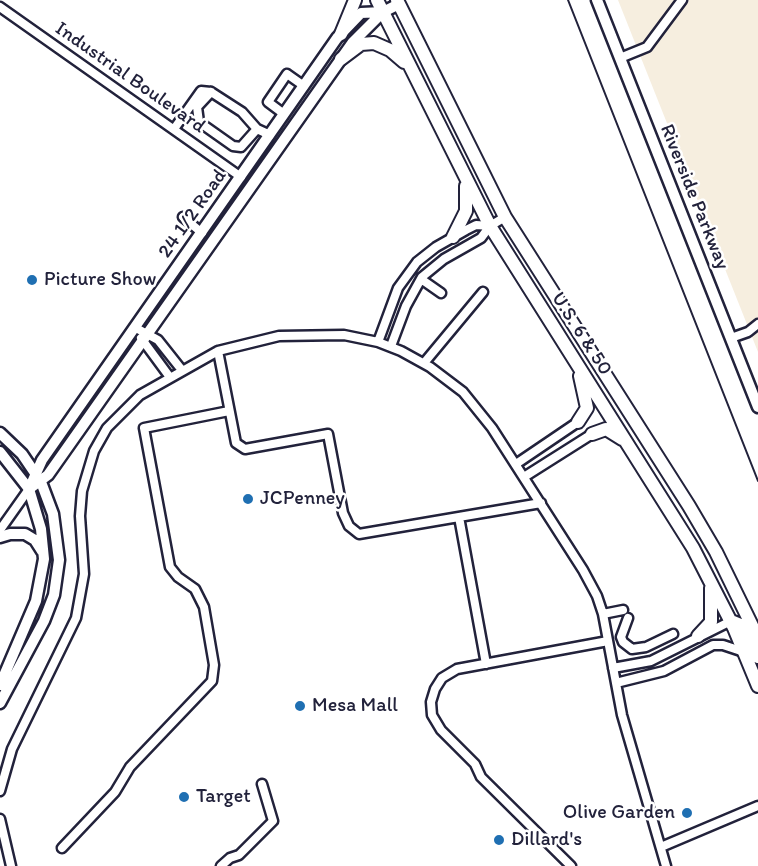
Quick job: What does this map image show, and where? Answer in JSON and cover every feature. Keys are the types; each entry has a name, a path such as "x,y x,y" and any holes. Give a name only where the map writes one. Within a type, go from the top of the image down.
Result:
{"highway":[{"path":"340,34 355,0"},
{"name":"U.S. 6 & 50","path":"377,0 490,226 689,540 731,621 758,686"},
{"name":"U.S. 6 & 50","path":"401,1 505,217 716,552 758,638"},
{"path":"341,59 361,44 374,43 390,50 409,68"},
{"path":"453,237 466,211 466,187 461,171"},
{"path":"575,361 587,408 578,423"},
{"path":"592,434 606,429 612,431 632,450"},
{"path":"716,552 758,621"},
{"path":"698,636 711,622 712,603 709,590 713,584"},
{"path":"731,621 743,626 758,657"}],"main road":[{"name":"Riverside Parkway","path":"597,0 758,407"},
{"name":"24 1/2 Road","path":"29,489 41,482 146,338 341,59 383,12 401,1"},
{"name":"24 1/2 Road","path":"29,489 35,472 340,34 361,13 383,12"},
{"path":"251,188 250,177 270,135"},
{"path":"219,233 240,192 241,177"},
{"path":"0,433 22,454 41,482 50,502 57,536 56,583 50,607 37,637 0,703"},
{"path":"0,452 29,489 41,529 44,559 36,601 0,685"},
{"path":"0,537 18,533 31,537 39,545 44,559"}],"street":[{"path":"620,58 646,47 682,0"},
{"name":"Industrial Boulevard","path":"0,7 241,177"},
{"path":"284,114 268,102 287,74 304,86"},
{"path":"174,129 201,91 211,92 242,112 256,129 270,135"},
{"path":"211,92 197,107 199,122 233,146 241,147 256,129"},
{"path":"183,216 202,233"},
{"path":"391,346 410,295 424,275 481,238 490,226 505,217"},
{"path":"378,342 398,288 417,262 453,237 476,225 490,226"},
{"path":"417,262 424,275 441,293"},
{"path":"424,363 483,292"},
{"path":"731,338 748,332 758,324"},
{"path":"136,328 146,338 169,376"},
{"path":"0,791 12,749 76,618 84,574 81,503 85,479 94,451 120,412 140,394 181,369 218,351 258,340 302,334 344,335 391,346 424,363 471,400 516,464 592,585 603,614 630,747 666,866"},
{"path":"146,338 167,349 181,369"},
{"path":"218,351 236,443 245,449 328,434 343,513 349,526 359,534 541,503"},
{"path":"62,848 115,792 130,766 212,681 214,665 204,607 195,589 178,577 170,567 144,428 230,411"},
{"path":"516,464 578,423"},
{"path":"524,477 592,434"},
{"name":"24 1/2 Road","path":"0,530 29,489"},
{"path":"459,517 486,664"},
{"path":"603,614 625,614 621,636 623,642 632,649 646,647 673,634"},
{"path":"614,668 651,661 731,621"},
{"path":"571,866 481,777 475,764 435,722 431,702 435,688 442,678 457,669 608,641"},
{"path":"616,683 663,671 713,645 723,645 744,652"},
{"path":"221,866 230,858 239,855 273,821 262,784"},
{"path":"661,847 758,806"},
{"path":"0,819 11,866"}],"shaded area":[{"path":"618,0 758,0 758,352"}],"railway":[{"path":"568,0 758,481"}],"place":[{"name":"Picture Show","path":"32,280"},
{"name":"JCPenney","path":"248,499"},
{"name":"Mesa Mall","path":"300,706"},
{"name":"Target","path":"184,797"},
{"name":"Olive Garden","path":"687,813"},
{"name":"Dillard's","path":"499,840"}]}
